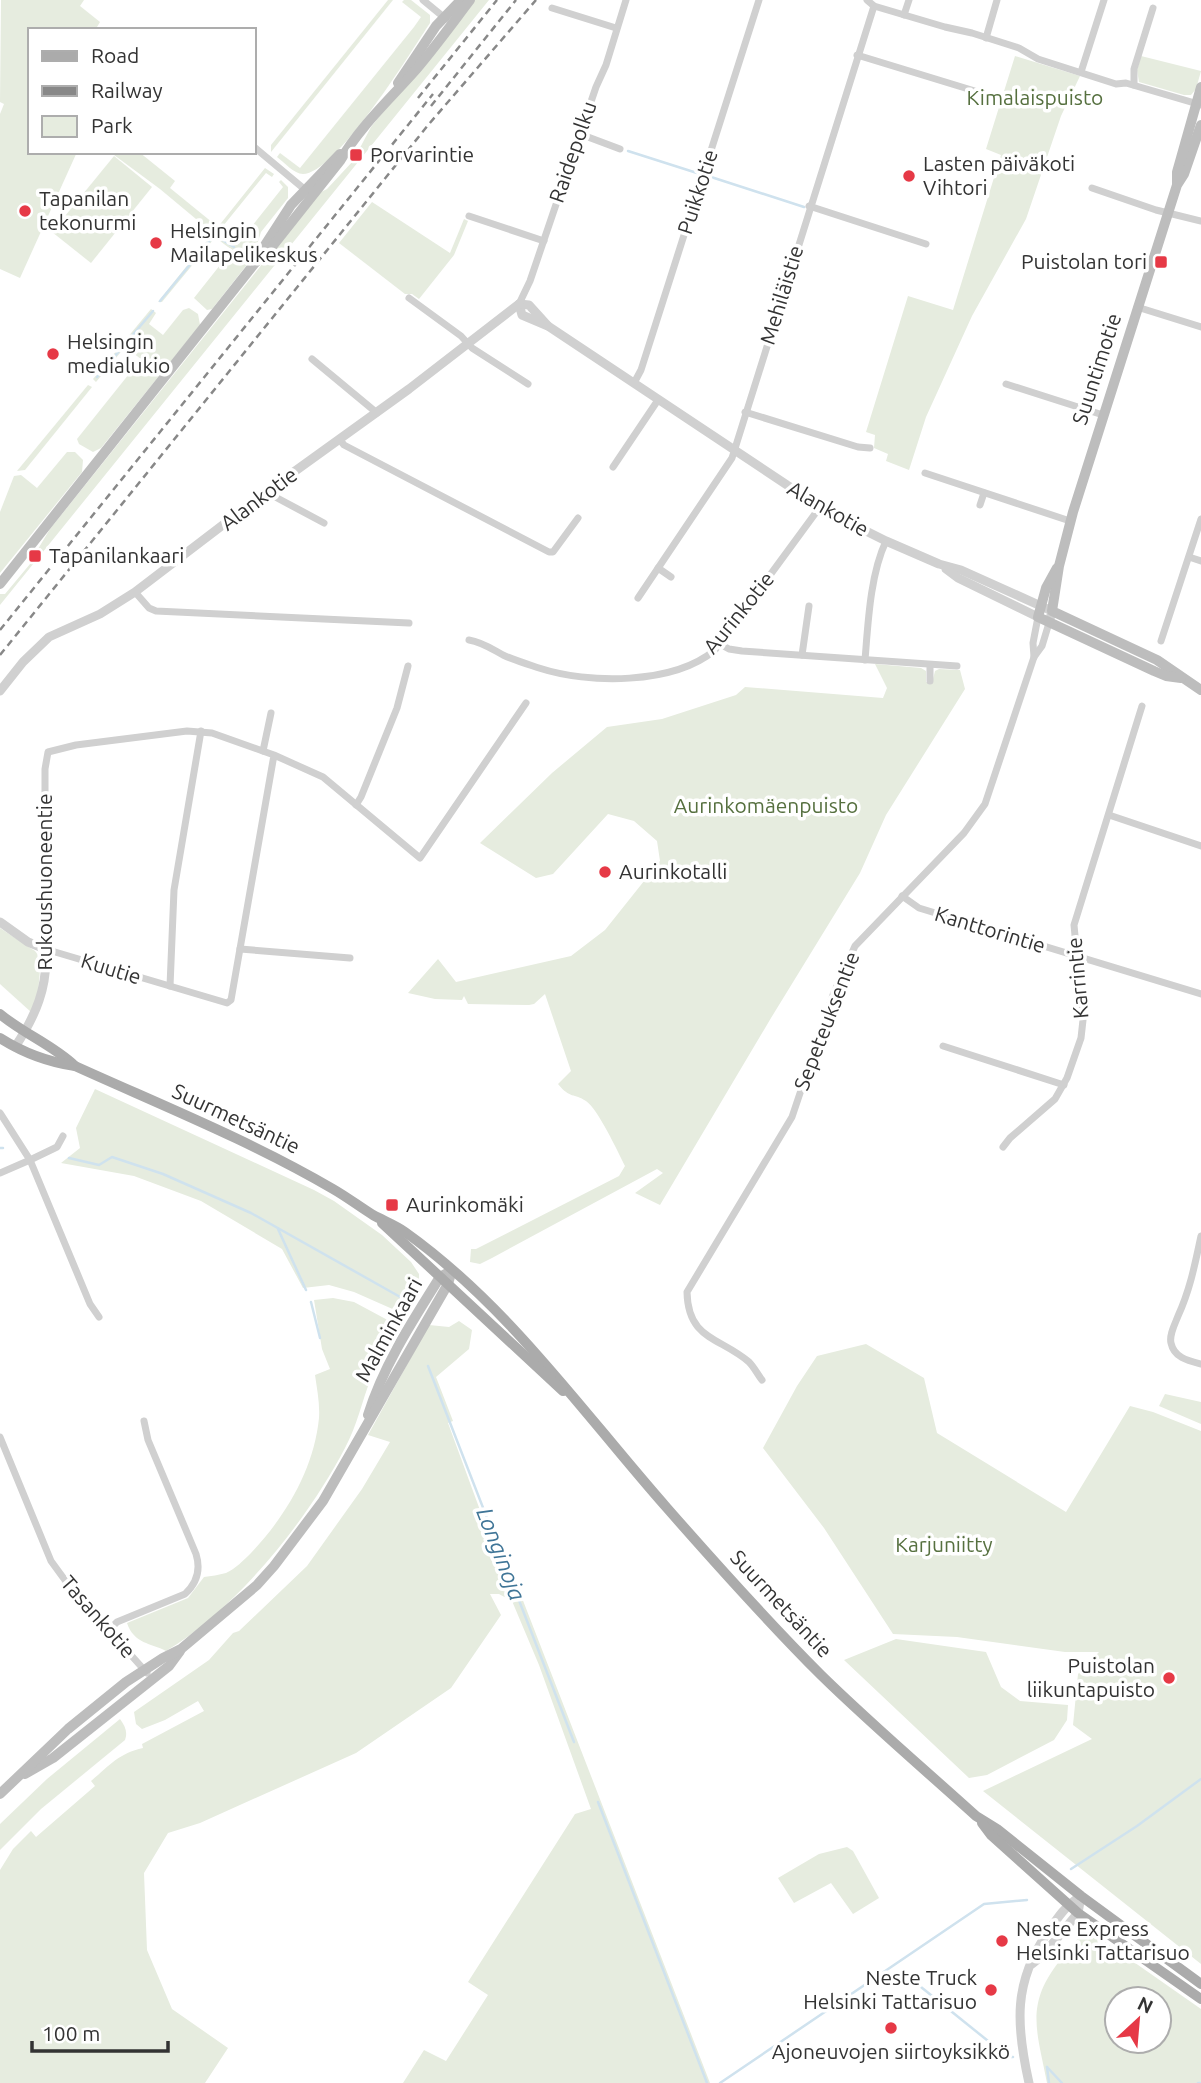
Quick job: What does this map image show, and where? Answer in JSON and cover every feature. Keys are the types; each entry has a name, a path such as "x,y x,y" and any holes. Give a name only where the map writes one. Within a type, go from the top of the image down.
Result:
{"main road":[{"path":"0,584 255,263 264,244 291,205 308,192 335,158 348,148 395,90 412,74 461,0"},
{"path":"448,20 470,0"},
{"name":"Suuntimotie","path":"1177,185 1177,172 1201,88"},
{"name":"Suuntimotie","path":"1052,611 1070,521 1168,212 1201,125"},
{"name":"Suuntimotie","path":"1038,617 1046,588 1059,566"},
{"path":"1052,611 1164,663 1201,690"},
{"path":"1038,617 1166,676 1182,678"},
{"name":"Suurmetsäntie","path":"0,1014 63,1055 75,1066"},
{"name":"Suurmetsäntie","path":"0,1038 15,1047 60,1064 75,1066 274,1157 335,1189 376,1217 576,1401"},
{"name":"Suurmetsäntie","path":"376,1217 402,1229 452,1270 543,1360 686,1530 820,1673 894,1743 976,1816 997,1829 1081,1896 1201,1984"},
{"name":"Malminkaari","path":"0,1794 68,1730 144,1670 181,1648 257,1585 274,1566 323,1501 365,1425 373,1397 404,1337 452,1270"},
{"name":"Malminkaari","path":"16,1780 53,1758 169,1666 181,1648"},
{"name":"Suurmetsäntie","path":"976,1816 991,1835 1078,1913 1201,1999"}],"street":[{"path":"422,0 448,20"},
{"name":"Raidepolku","path":"519,304 530,281 626,0"},
{"name":"Puikkotie","path":"634,383 641,370 759,0"},
{"path":"904,16 909,0"},
{"path":"986,38 997,0"},
{"path":"1081,72 1104,0"},
{"path":"871,3 904,16 1019,48 1038,59 1116,84 1134,85 1198,105"},
{"name":"Mehiläistie","path":"638,598 732,458 871,3"},
{"path":"552,8 616,28"},
{"path":"1134,85 1134,69 1153,8"},
{"path":"857,55 1001,99"},
{"path":"580,134 620,149"},
{"path":"256,149 308,192"},
{"path":"1092,188 1201,221"},
{"path":"809,206 926,244"},
{"path":"469,216 536,236 544,241"},
{"path":"409,298 468,344 528,384"},
{"name":"Alankotie","path":"0,691 23,662 49,637 100,614 135,592 519,304 522,315 548,326 820,507 886,541 939,564 961,570 1052,611"},
{"path":"1137,307 1201,327"},
{"path":"312,359 377,413"},
{"path":"1006,384 1103,415"},
{"path":"613,467 658,400"},
{"path":"745,412 858,447 870,448"},
{"path":"340,440 344,445 549,552 558,547 578,518"},
{"path":"925,473 1070,521"},
{"path":"266,492 324,523"},
{"path":"980,505 984,493"},
{"name":"Aurinkotie","path":"469,639 505,656 540,668 574,676 606,679 679,668 706,658 720,645 820,507"},
{"path":"1161,641 1201,519"},
{"path":"864,660 872,596 886,541"},
{"path":"1189,557 1201,561"},
{"name":"Alankotie","path":"939,564 958,579 1038,617"},
{"path":"658,568 671,577"},
{"path":"135,592 140,600 156,611 409,623"},
{"path":"802,655 809,606"},
{"name":"Suuntimotie","path":"1049,622 1052,611"},
{"name":"Sepeteuksentie","path":"1034,657 1033,643 1038,617"},
{"name":"Sepeteuksentie","path":"762,1380 750,1363 704,1336 697,1329 687,1292 792,1117 848,958 863,936 964,833 985,804 1034,657 1042,646 1049,622"},
{"path":"720,645 729,649 957,666"},
{"path":"930,664 930,681"},
{"path":"356,805 397,708 408,666"},
{"path":"170,986 174,890 201,731 274,755 323,777 421,858 526,703"},
{"name":"Karrintie","path":"1003,1147 1055,1098 1064,1085 1083,1027 1074,925 1142,706"},
{"path":"263,751 271,713"},
{"name":"Rukoushuoneentie","path":"15,1047 34,1018 42,995 46,960 45,769 48,752 76,746 201,731"},
{"path":"274,755 240,949 351,958"},
{"path":"1108,816 1201,846"},
{"name":"Kanttorintie","path":"902,896 919,908 1201,994"},
{"name":"Kuutie","path":"0,922 28,942 45,949 227,1003 231,1000 240,949"},
{"path":"943,1046 1064,1085"},
{"path":"0,1112 30,1160 90,1304 100,1317"},
{"path":"0,1173 57,1147 63,1136"},
{"path":"1201,1236 1188,1293 1174,1324 1170,1342 1175,1353 1182,1358 1201,1364"},
{"path":"109,1630 117,1622 185,1594 192,1588 199,1571 197,1554 148,1440 144,1421"},
{"name":"Tasankotie","path":"0,1437 51,1561 69,1587 151,1679"},
{"path":"1030,2083 1019,2025 1022,1986 1035,1950 1068,1904 1081,1896"},
{"path":"1031,1965 1043,1955 1078,1913 1081,1896"}],"green space":[{"name":"Tapanilan tekonurmi","path":"1,0 84,0 80,6 100,22 98,28 28,28 28,154 76,154 20,278 0,269 0,114 4,104 0,102"},
{"path":"388,0 393,0 271,152 271,145"},
{"path":"411,0 430,15 430,23 404,63 370,112 333,155 317,169 303,174 293,170 277,157 280,153 300,168 421,17 402,2"},
{"path":"473,0 489,0 0,605 0,594 5,594 40,552 38,549 50,529 319,193 327,189 353,161 371,127"},
{"name":"Kimalaispuisto","path":"1015,56 1080,76 1061,116 1026,219 972,316 926,417 909,470 886,461 888,454 874,448 875,435 866,432 908,296 953,310 1001,155 986,149"},
{"path":"1141,56 1201,71 1196,89 1191,95 1184,95 1139,82 1137,70"},
{"path":"113,154 141,154 175,181 170,188 213,223 208,229"},
{"path":"114,156 152,187 91,263 52,232"},
{"path":"265,168 274,174 272,177 266,173 219,231 237,245 283,187 279,182 281,180 288,187 288,198 261,232 253,257 212,309 207,310 194,298 232,250 216,238 162,302 158,302"},
{"path":"372,202 450,253 464,219 468,221 454,255 419,299 412,294 405,294 339,243"},
{"path":"189,308 198,314 200,325 101,448 93,452 79,444 77,439 141,359 125,347 96,382 93,379 151,309 156,313 149,324 163,335 183,310"},
{"path":"88,385 92,387 25,470 17,471"},
{"path":"67,452 75,452 83,460 82,472 0,573 0,512 14,476 21,475 37,488"},
{"name":"Aurinkomäenpuisto","path":"875,664 921,668 926,671 926,682 932,683 935,671 939,669 960,670 965,689 886,815 860,873 660,1205 635,1193 663,1173 657,1169 480,1264 470,1262 471,1249 476,1249 619,1176 625,1166 591,1106 566,1092 558,1084 571,1071 545,994 529,1005 468,1004 464,996 462,1000 435,999 408,993 438,959 456,982 571,956 605,930 660,861 657,841 634,821 608,814 553,874 536,878 480,843 552,773 607,727 662,719 736,695 745,687 883,698 887,688"},
{"path":"0,928 35,951 41,959 38,992 31,1012 0,984"},
{"path":"95,1089 334,1201 382,1235 411,1262 419,1274 419,1284 397,1311 354,1292 329,1285 303,1288 282,1249 201,1201 134,1176 61,1163 80,1148 76,1128"},
{"path":"333,1298 354,1302 395,1324 374,1371 349,1440 329,1476 311,1505 268,1561 218,1612 166,1651 138,1639 127,1623 188,1598 204,1577 226,1573 236,1567 264,1539 287,1507 305,1473 316,1437 319,1413 315,1375 330,1369 322,1349 314,1300"},
{"path":"459,1321 472,1330 469,1349 436,1377 453,1421 448,1423 502,1570 510,1567 710,2083 403,2083 424,2050 446,2061 488,1995 468,1982 575,1814 591,1809 539,1665 512,1601 499,1594 490,1594 501,1615 451,1688 356,1753 200,1823 168,1833 144,1873 147,1950 172,2009 228,2048 205,2083 0,2083 0,1870 13,1849 31,1831 36,1837 95,1786 91,1781 115,1761 127,1753 143,1748 142,1744 204,1711 198,1701 165,1720 142,1729 136,1724 134,1712 209,1660 233,1633 239,1631 307,1566 362,1489 390,1442 368,1435 429,1325 449,1327"},
{"name":"Karjuniitty","path":"866,1344 924,1378 937,1433 1066,1512 1130,1406 1201,1431 1201,1964 983,1791 1092,1739 1073,1725 1078,1674 1099,1652 1065,1652 957,1637 893,1634 824,1528 763,1448 817,1356"},
{"path":"1165,1394 1201,1402 1201,1424 1159,1406"},
{"path":"896,1639 986,1652 1001,1687 1020,1701 1068,1705 1067,1720 1054,1740 987,1775 969,1778 844,1660"},
{"path":"120,1719 125,1729 125,1740 41,1809 0,1850 0,1824 47,1779"},
{"path":"847,1847 853,1851 879,1898 853,1914 831,1883 794,1903 778,1878 819,1854"},
{"path":"1088,1930 1167,1985 1103,1985 1103,2055 1173,2055 1173,1989 1201,2009 1201,2083 1047,2083 1037,2032 1038,2004 1050,1974"}],"waterway":[{"path":"628,151 697,173"},
{"path":"708,176 804,207"},
{"path":"160,301 211,239 216,236 234,247"},
{"path":"97,377 153,311"},
{"name":"Longinoja","path":"69,1158 99,1165 112,1157 163,1174 251,1213 402,1298"},
{"path":"278,1229 306,1290"},
{"path":"311,1302 320,1338"},
{"name":"Longinoja","path":"428,1366 574,1742"},
{"path":"1071,1869 1137,1826 1201,1779"},
{"name":"Longinoja","path":"598,1802 707,2083"},
{"path":"720,2083 984,1904 1027,1900"},
{"path":"874,1979 880,1986 916,1983 1008,2057 1013,2057"},
{"path":"1047,2067 1062,2083"},
{"path":"1047,2067 1049,2083"}],"railway":[{"path":"418,98 497,0"},
{"path":"431,106 516,0"},
{"path":"0,655 429,124 536,0"},
{"path":"0,630 433,94"}],"place":[{"name":"Porvarintie","path":"356,155"},
{"name":"Lasten päiväkoti Vihtori","path":"909,176"},
{"name":"Tapanilan tekonurmi","path":"25,211"},
{"name":"Helsingin Mailapelikeskus","path":"156,243"},
{"name":"Puistolan tori","path":"1161,262"},
{"name":"Helsingin medialukio","path":"53,354"},
{"name":"Tapanilankaari","path":"35,556"},
{"name":"Aurinkotalli","path":"605,872"},
{"name":"Aurinkomäki","path":"392,1205"},
{"name":"Puistolan liikuntapuisto","path":"1169,1678"},
{"name":"Neste Express Helsinki Tattarisuo","path":"1002,1941"},
{"name":"Neste Truck Helsinki Tattarisuo","path":"991,1990"},
{"name":"Ajoneuvojen siirtoyksikkö","path":"891,2028"}]}
